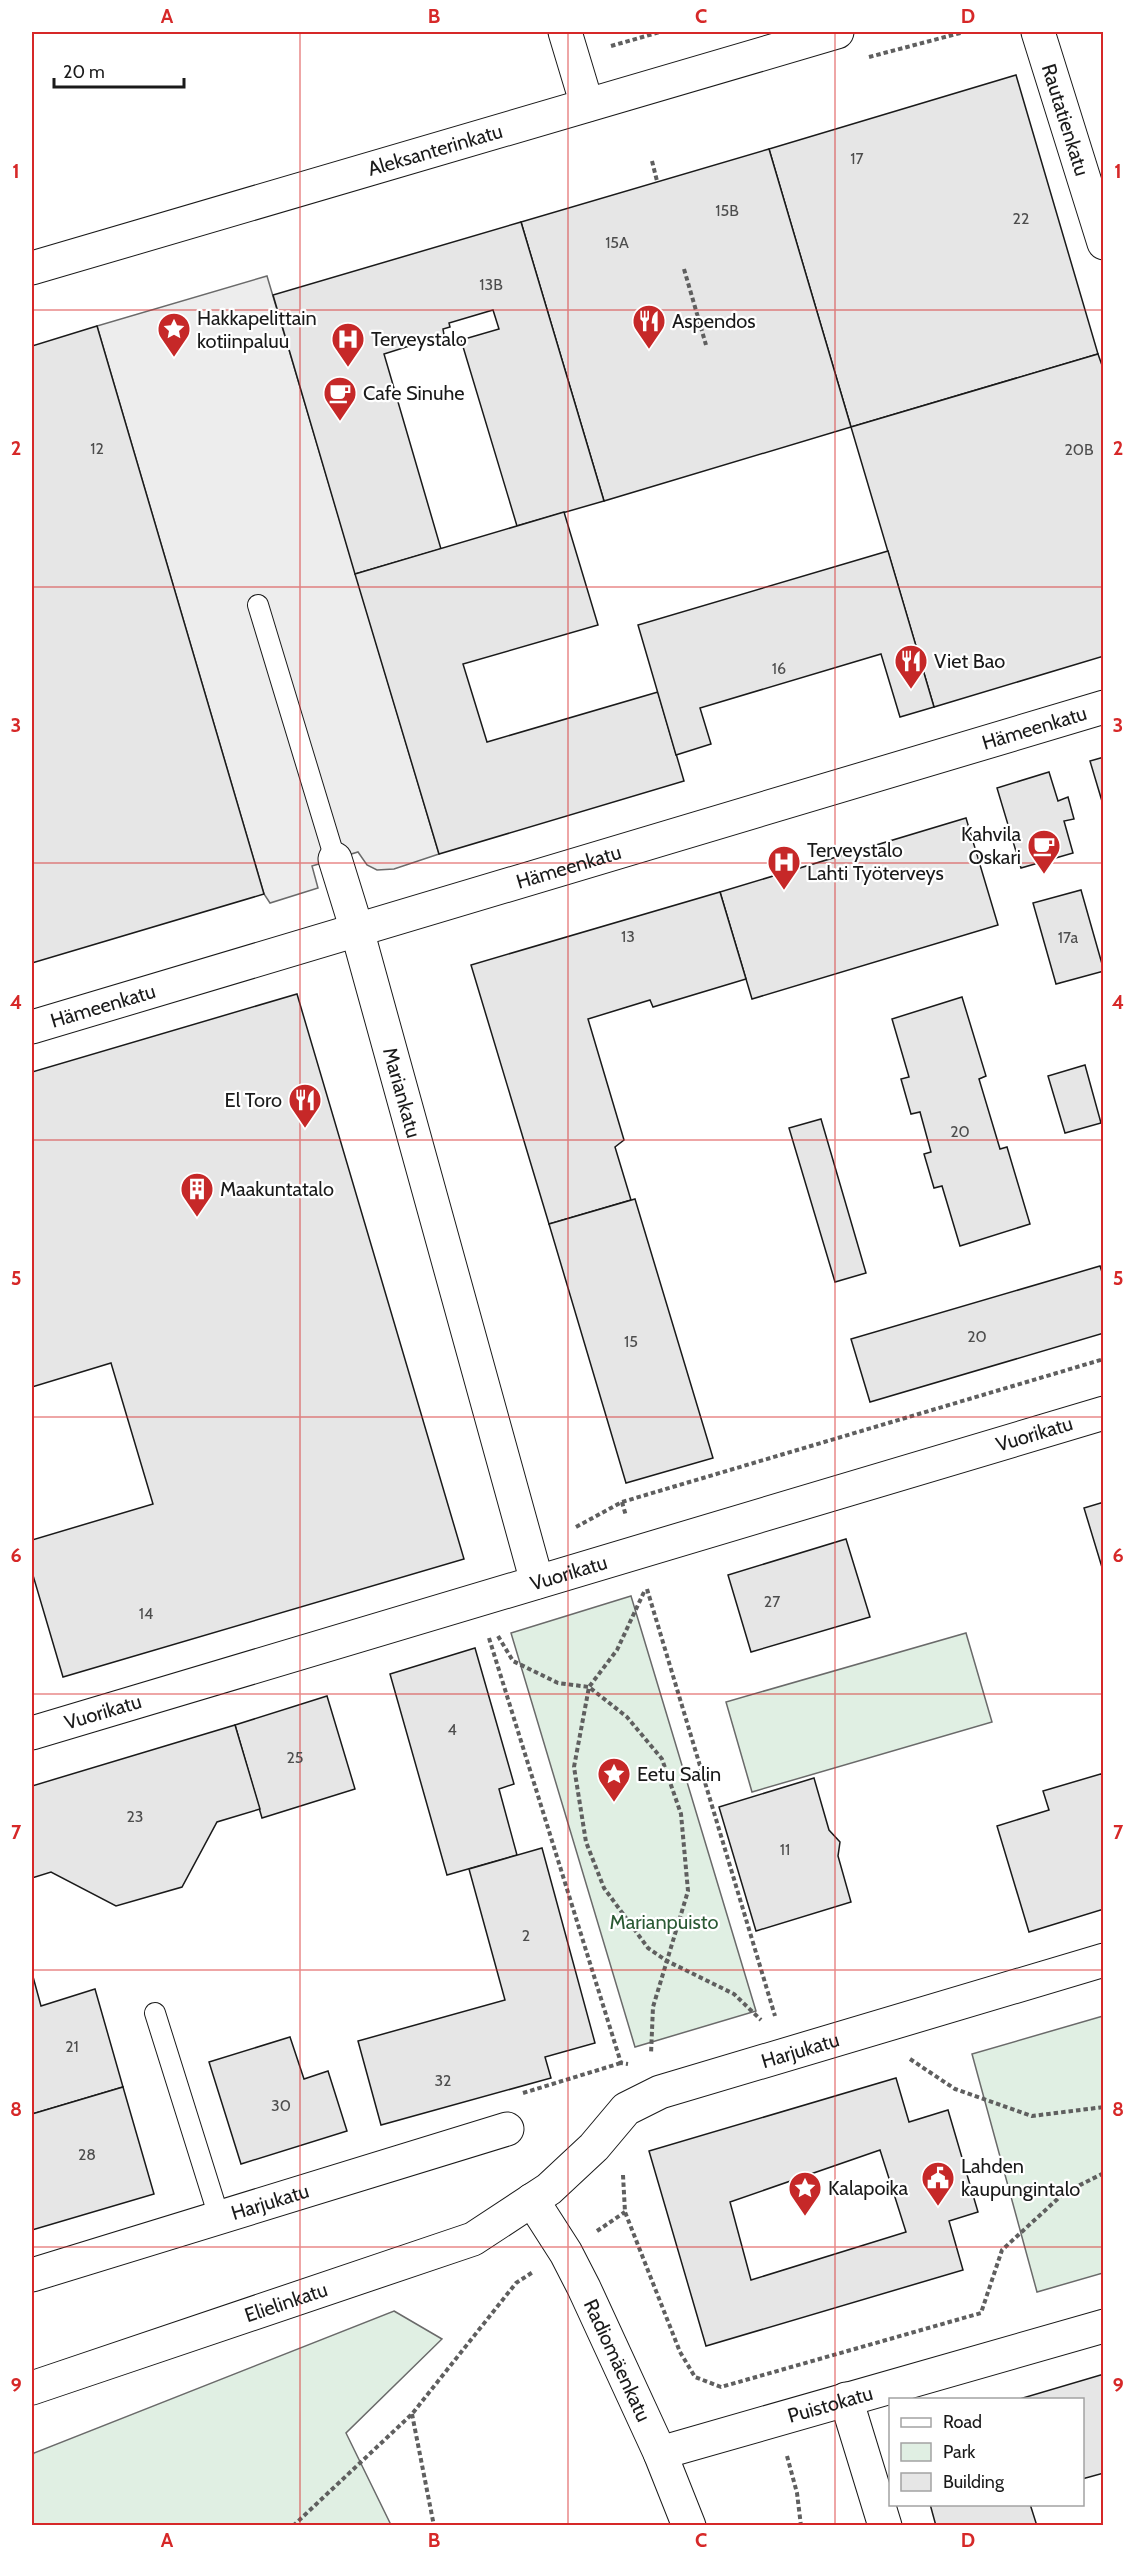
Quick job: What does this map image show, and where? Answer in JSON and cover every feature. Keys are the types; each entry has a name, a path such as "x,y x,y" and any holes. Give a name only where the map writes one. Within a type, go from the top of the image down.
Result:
{"street":[{"name":"Aleksanterinkatu","path":"32,268 837,32"},
{"name":"Rautatienkatu","path":"1038,32 1104,243"},
{"path":"569,44 587,105"},
{"name":"Hämeenkatu","path":"32,1027 1104,708"},
{"name":"Mariankatu","path":"335,859 357,930 537,1582"},
{"name":"Vuorikatu","path":"32,1733 1104,1413"},
{"name":"Harjukatu","path":"532,2200 549,2189 594,2147 626,2109 660,2092 1104,1960"},
{"name":"Harjukatu","path":"32,2275 507,2129"},
{"name":"Elielinkatu","path":"32,2388 473,2239 532,2200"},
{"name":"Radiomäenkatu","path":"532,2200 566,2253 584,2288 660,2452 689,2526"},
{"name":"Puistokatu","path":"660,2452 1104,2326"},
{"path":"846,2399 885,2526"}],"lane":[{"name":"Mariankatu","path":"258,605 335,859"},
{"path":"155,2013 219,2217"}],"path":[{"path":"569,44 660,32"},
{"path":"652,161 657,181"},
{"path":"684,268 706,345"},
{"path":"528,1548 562,1535 622,1502 1104,1359"},
{"path":"769,2027 734,1994 667,1961 648,1948 604,1888 586,1842 574,1767 589,1687 616,1650 646,1585 778,2024"},
{"path":"496,1633 513,1661 558,1683 589,1687 627,1717 662,1759 681,1814 688,1891 653,2007 650,2066"},
{"path":"488,1635 616,2047"},
{"path":"909,2059 955,2089 1032,2116 1104,2107"},
{"path":"521,2093 621,2063"},
{"path":"623,2172 625,2212 680,2352 695,2377 721,2387 981,2313 1002,2250 1064,2193 1104,2173"},
{"path":"293,2526 412,2414 516,2283"},
{"path":"412,2414 434,2526"},
{"path":"785,2450 797,2493 801,2526"}],"green space":[{"name":"Marianpuisto","path":"631,1596 756,2011 635,2047 511,1633"},
{"path":"966,1633 992,1722 752,1792 726,1702"},
{"path":"1103,2016 1103,2273 1037,2292 972,2054"},
{"path":"394,2311 442,2339 346,2433 391,2525 32,2525 32,2457 34,2453"}],"shaded area":[{"path":"267,276 439,854 394,869 377,870 367,865 358,852 312,866 318,888 270,903 264,894 97,326"}],"building":[{"path":"1016,75 1098,354 851,427 769,149"},
{"path":"769,149 851,427 604,501 521,222"},
{"path":"521,222 604,501 517,526 461,340 499,329 493,310 449,323 450,327 443,329 444,335 384,354 441,549 355,574 273,295"},
{"path":"97,326 264,894 32,963 32,346"},
{"path":"1098,354 1104,371 1104,656 934,707 851,427"},
{"path":"564,512 598,625 463,664 487,742 658,692 684,781 439,854 355,574"},
{"path":"888,551 934,707 900,717 881,654 700,708 711,744 676,755 638,625"},
{"path":"1104,757 1104,808 1090,761"},
{"path":"1049,772 1058,801 1068,797 1074,819 1064,821 1073,853 1021,868 997,788"},
{"path":"966,818 998,925 752,999 720,892"},
{"path":"1081,890 1104,971 1056,984 1033,903"},
{"path":"720,892 746,979 653,1007 650,1000 588,1019 624,1140 615,1147 631,1200 549,1224 471,965"},
{"name":"Maakuntatalo","path":"297,994 464,1559 63,1677 32,1572 32,1540 153,1504 111,1363 32,1387 32,1072"},
{"path":"962,997 986,1076 979,1079 1000,1149 1007,1147 1030,1224 960,1246 942,1186 934,1188 924,1154 931,1152 920,1112 911,1114 901,1079 909,1077 892,1019"},
{"path":"1085,1065 1101,1123 1065,1133 1048,1076"},
{"path":"821,1119 866,1273 835,1282 789,1128"},
{"path":"635,1199 713,1458 626,1483 549,1224"},
{"path":"1100,1266 1104,1278 1104,1333 870,1402 851,1339"},
{"path":"1104,1502 1104,1574 1084,1508"},
{"path":"846,1539 870,1617 751,1652 728,1575"},
{"path":"475,1648 514,1784 499,1789 517,1855 447,1875 390,1674"},
{"path":"327,1696 355,1789 262,1818 235,1725"},
{"path":"235,1725 260,1809 217,1822 182,1887 116,1906 51,1872 32,1878 32,1786"},
{"path":"1104,1773 1104,1909 1029,1932 997,1826 1049,1810 1043,1791"},
{"path":"814,1778 829,1830 840,1842 838,1856 851,1902 756,1931 719,1807"},
{"path":"542,1848 595,2043 545,2057 551,2078 381,2125 358,2041 505,2000 469,1869"},
{"path":"32,1973 41,2006 95,1989 123,2087 32,2114"},
{"path":"290,2037 304,2079 328,2071 347,2131 241,2164 209,2062"},
{"name":"Lahden kaupungintalo","path":"896,2078 909,2122 948,2110 978,2212 949,2221 963,2270 706,2346 649,2151","holes":["880,2150 906,2232 751,2280 730,2202"]},
{"path":"123,2087 154,2194 32,2230 32,2114"},
{"path":"1104,2374 1104,2473 1084,2478 1084,2398 1023,2398"},
{"path":"931,2506 1031,2506 1037,2526 936,2526"}],"place":[{"name":"Aspendos","path":"649,350"},
{"name":"Hakkapelittain kotiinpaluu","path":"174,358"},
{"name":"Terveystalo","path":"348,368"},
{"name":"Cafe Sinuhe","path":"340,422"},
{"name":"Viet Bao","path":"911,690"},
{"name":"Kahvila Oskari","path":"1044,875"},
{"name":"Terveystalo Lahti Työterveys","path":"784,891"},
{"name":"El Toro","path":"305,1129"},
{"name":"Maakuntatalo","path":"197,1218"},
{"name":"Eetu Salin","path":"614,1803"},
{"name":"Lahden kaupungintalo","path":"938,2207"},
{"name":"Kalapoika","path":"805,2217"}]}
